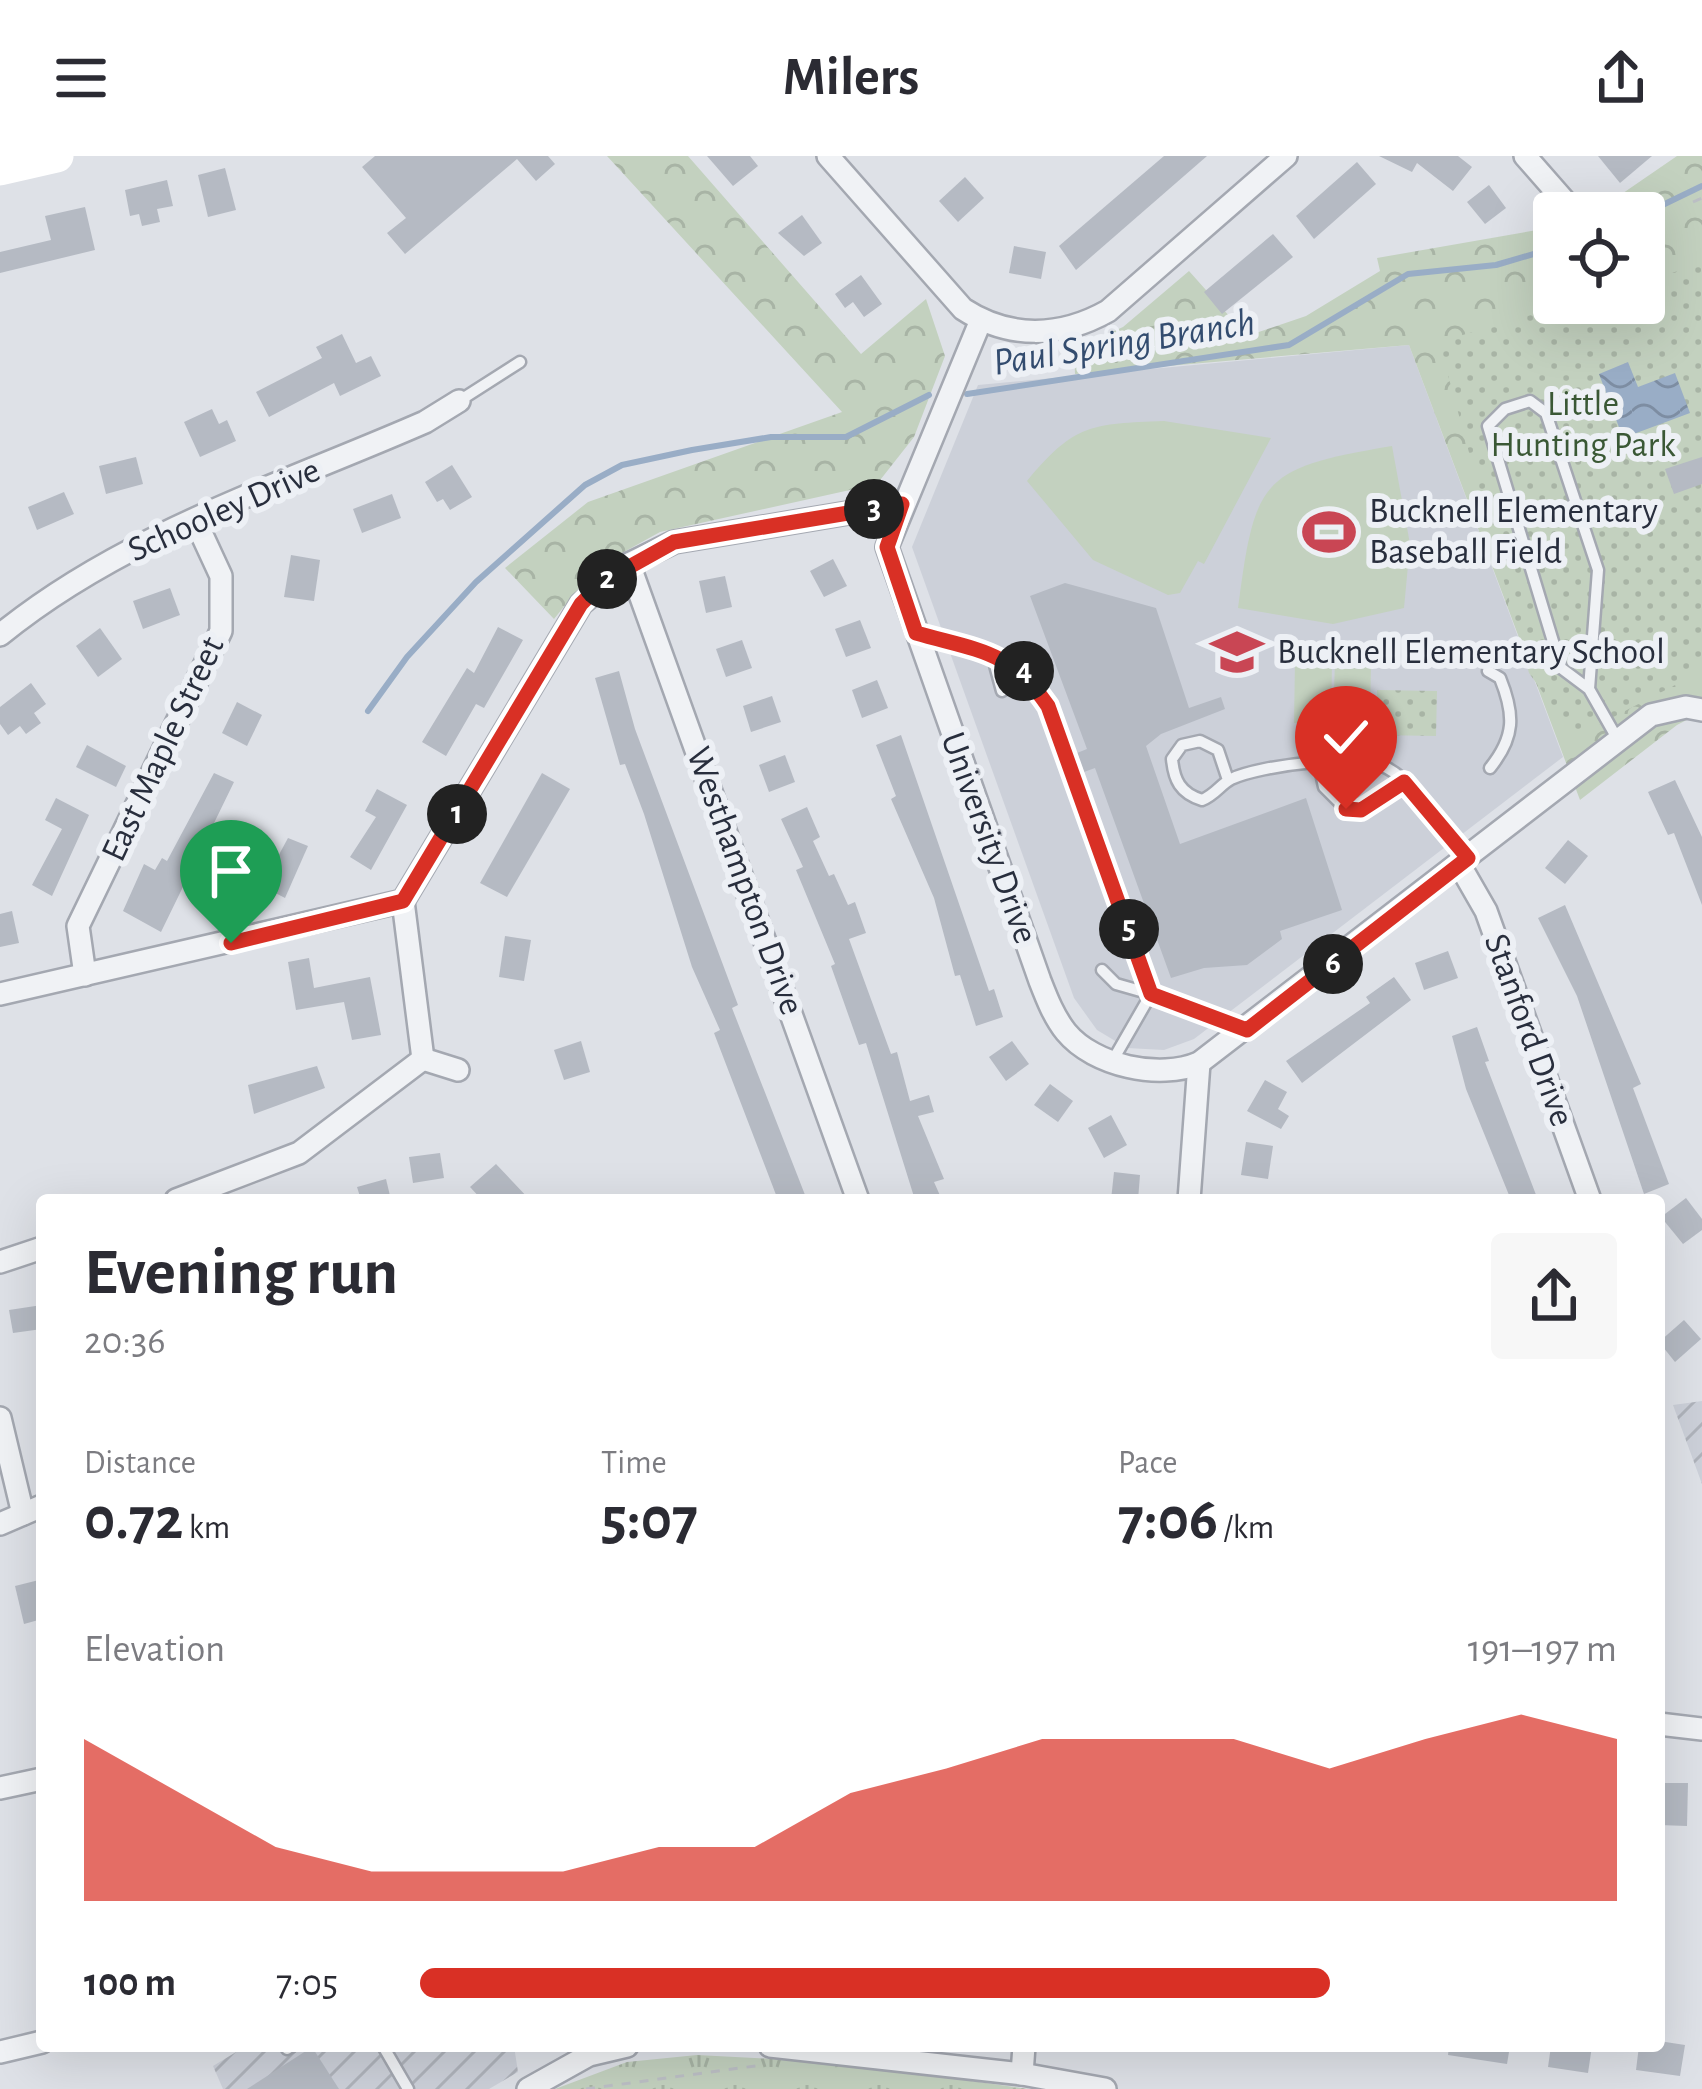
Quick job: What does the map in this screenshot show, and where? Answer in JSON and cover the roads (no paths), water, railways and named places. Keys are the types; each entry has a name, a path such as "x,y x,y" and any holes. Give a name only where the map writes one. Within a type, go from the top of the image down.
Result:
{"main road":[{"path":"0,169 57,156"}],"street":[{"path":"828,156 944,292 981,320 1036,332 1085,324 1108,311 1286,156"},
{"path":"1525,156 1557,192"},
{"name":"University Drive","path":"981,320 887,547 1054,1014 1077,1043 1114,1060 1172,1072 1199,1063"},
{"name":"Schooley Drive","path":"0,635 76,577 425,422 459,401"},
{"path":"423,1059 403,901 581,604 629,564 674,542 902,504"},
{"name":"East Maple Street","path":"85,975 78,926 221,631 220,576 196,522"},
{"name":"Westhampton Drive","path":"629,564 856,1194"},
{"path":"1189,1194 1199,1063 1651,715 1686,706 1702,710"},
{"name":"Stanford Drive","path":"1464,861 1588,1194"},
{"path":"0,994 403,901"},
{"path":"423,1059 458,1070"},
{"path":"192,1194 299,1154 423,1059"},
{"path":"0,1262 36,1249"},
{"path":"0,1418 32,1510 0,1524"},
{"path":"1665,1725 1702,1730"},
{"path":"0,1788 36,1780"},
{"path":"0,2052 36,2043"},
{"path":"528,2089 594,2052"},
{"path":"1022,2074 1024,2052"},
{"path":"771,2055 1022,2074 1079,2088 1105,2089"}],"lane":[{"path":"459,401 520,362"},
{"path":"1589,689 1598,570 1546,412 1530,401 1505,409 1488,426 1561,668 1589,689 1618,740"},
{"path":"916,633 992,654 1024,670 1048,706 1151,994 1114,1060"},
{"path":"992,654 1002,692"},
{"path":"1488,671 1500,678 1514,722 1508,746 1490,768"},
{"path":"1228,780 1218,750 1200,741 1182,745 1172,759 1174,779 1189,796 1202,800 1219,793 1228,780 1286,765 1370,763 1404,782 1464,861"},
{"path":"1319,764 1324,787 1346,809 1361,810 1404,782"},
{"path":"1102,970 1116,984 1247,1030"},
{"path":"386,2052 408,2089"}],"water":[{"path":"1628,362 1638,387 1675,373 1690,413 1623,438 1599,374"}],"waterway":[{"name":"Paul Spring Branch","path":"1665,204 1702,186"},
{"name":"Paul Spring Branch","path":"967,394 1289,345 1408,274 1496,265 1533,254"},
{"name":"Paul Spring Branch","path":"368,711 407,657 476,582 585,485 622,465 692,450 771,437 846,437 929,395"}],"place":[{"name":"Bucknell Elementary Baseball Field","path":"1329,532"},
{"name":"Bucknell Elementary School","path":"1237,652"}],"park label":[{"name":"Little Hunting Park","path":"1583,424"}]}
